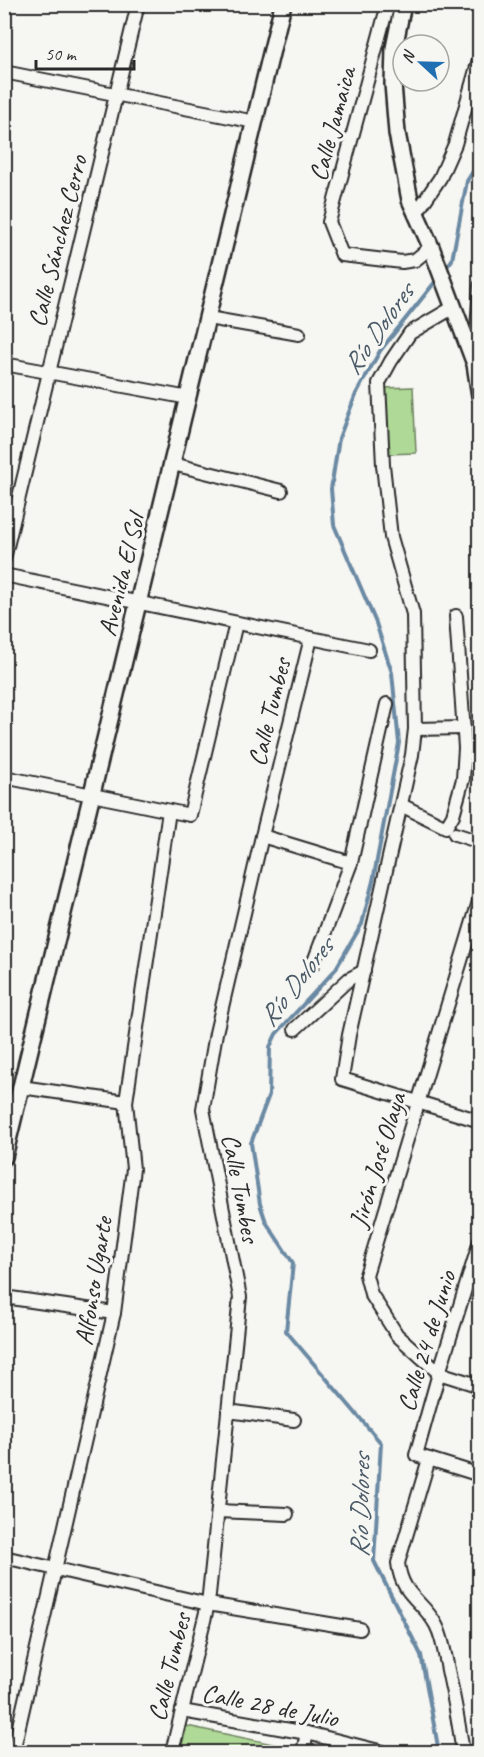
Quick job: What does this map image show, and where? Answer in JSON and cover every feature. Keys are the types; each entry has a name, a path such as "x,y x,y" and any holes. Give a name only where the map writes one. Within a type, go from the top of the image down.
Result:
{"street":[{"name":"Calle Sánchez Cerro","path":"4,559 138,4"},
{"name":"Avenida El Sol","path":"4,1157 283,4"},
{"name":"Calle Jamaica","path":"388,4 329,222 342,255 402,262 415,260 432,251"},
{"path":"403,4 394,48 393,84 398,134 410,200 475,364 480,396"},
{"path":"415,215 440,178 455,144 480,56"},
{"path":"4,72 255,122"},
{"path":"475,364 480,286"},
{"path":"452,302 410,333 379,383 382,465 391,537 412,614 415,729 412,755 349,1035 342,1079 480,1121"},
{"path":"208,318 298,334"},
{"path":"4,364 189,398"},
{"path":"173,464 281,491"},
{"path":"4,575 369,650"},
{"path":"401,805 446,827 453,815 463,779 464,728 456,616"},
{"path":"4,777 190,815 236,623"},
{"name":"Calle Tumbes","path":"172,1752 208,1604 240,1297 203,1110 216,1033 311,638"},
{"path":"313,964 351,863 387,704"},
{"path":"415,729 464,728"},
{"name":"Alfonso Ugarte","path":"13,1752 114,1313 133,1169 126,1102 169,811"},
{"path":"454,834 480,842"},
{"path":"262,836 351,863"},
{"name":"Jirón José Olaya","path":"480,898 366,1275 371,1294 397,1335 439,1373 480,1386"},
{"path":"295,1029 349,979 364,970"},
{"path":"21,1087 126,1102"},
{"name":"Calle 24 de Junio","path":"429,1459 416,1455 480,1241"},
{"path":"4,1297 114,1313"},
{"path":"228,1411 294,1420"},
{"path":"463,1752 446,1660 436,1625 405,1589 400,1578 398,1563 429,1459 480,1475"},
{"path":"218,1510 287,1515"},
{"path":"4,1557 208,1604 360,1629"},
{"name":"Calle 28 de Julio","path":"182,1711 307,1733 383,1752"},
{"path":"303,1752 307,1733"}],"green space":[{"path":"413,387 416,453 387,454 384,388"},
{"path":"187,1726 287,1747 286,1752 180,1752"}],"waterway":[{"name":"Río Dolores","path":"445,269 452,260 467,181 480,160"},
{"name":"Río Dolores","path":"439,277 380,351 356,394 339,438 331,489 334,525 376,623 392,673 399,743 373,881 362,924 335,970 276,1034 270,1047 269,1095 251,1143 260,1204 266,1222 293,1263 286,1331 381,1443 374,1561 421,1655 439,1752"}]}
